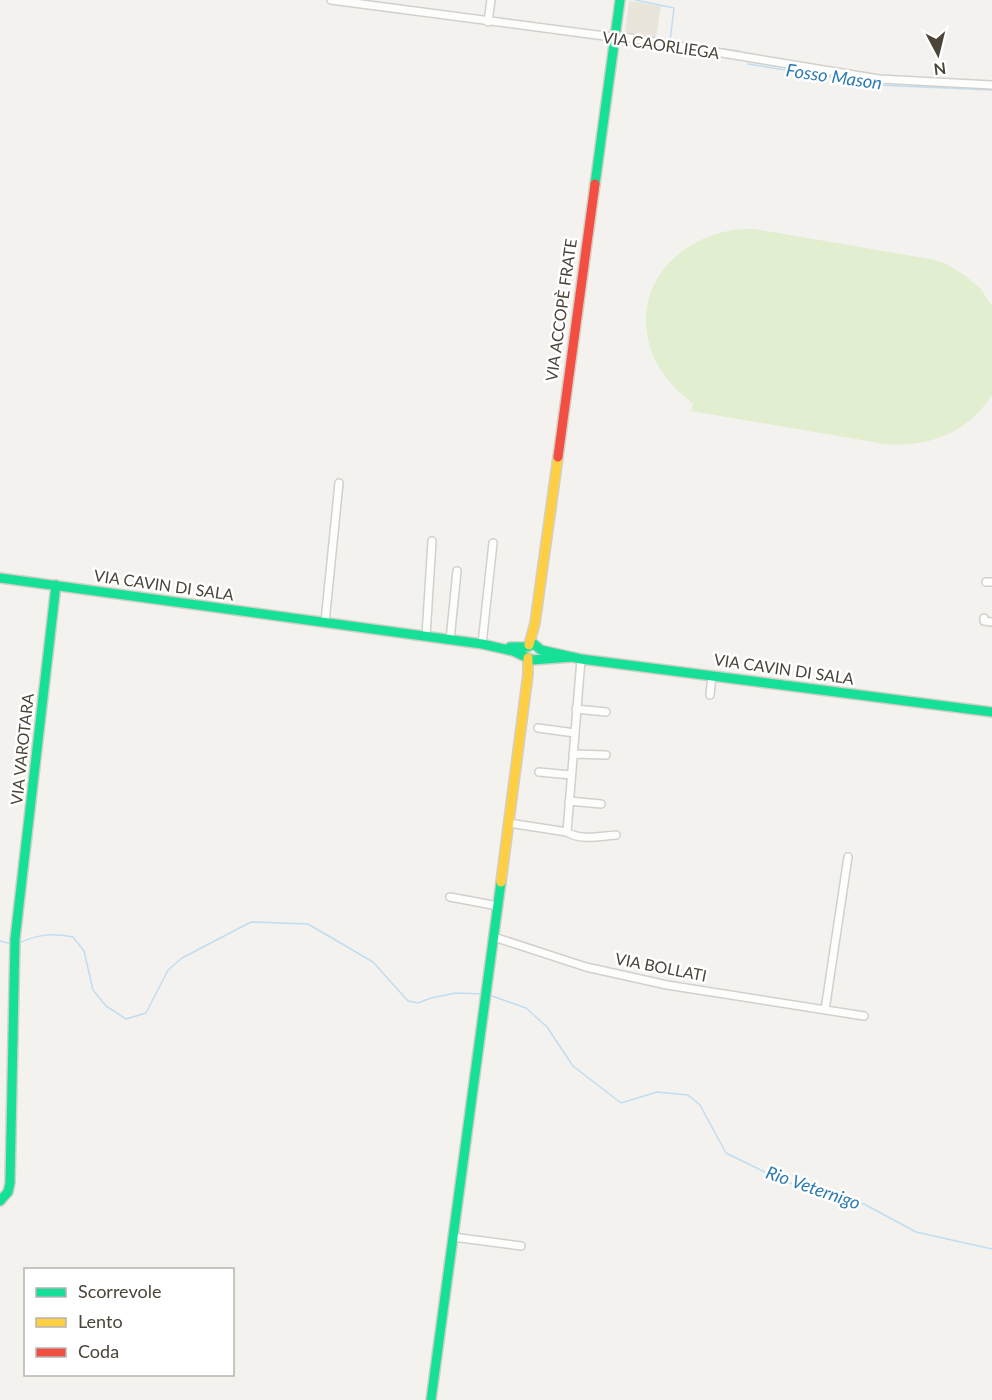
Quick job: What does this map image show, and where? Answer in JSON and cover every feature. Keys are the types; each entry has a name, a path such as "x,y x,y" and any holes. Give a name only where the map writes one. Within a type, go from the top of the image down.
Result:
{"main road":[{"name":"VIA ACCOPÈ FRATE","path":"533,652 586,235 620,0"},
{"name":"VIA CAVIN DI SALA","path":"0,578 450,639 501,648 992,712"},
{"name":"VIA VAROTARA","path":"0,1201 8,1192 10,1183 15,943 56,585"},
{"path":"431,1400 487,996 528,674 533,652"}],"street":[{"name":"VIA CAORLIEGA","path":"331,0 615,37 879,79 992,85"},
{"path":"488,22 491,0"},
{"path":"325,622 339,483"},
{"path":"426,636 432,541"},
{"path":"482,644 493,543"},
{"path":"450,639 457,571"},
{"path":"984,618 984,621 992,622"},
{"path":"567,832 575,733 577,658"},
{"path":"710,696 712,675"},
{"path":"576,709 606,712"},
{"path":"538,728 575,733"},
{"path":"573,754 606,755"},
{"path":"539,772 571,775"},
{"path":"569,801 601,804"},
{"path":"509,823 567,832 572,836 616,835"},
{"path":"825,1010 848,857"},
{"path":"450,897 498,906"},
{"name":"VIA BOLLATI","path":"494,937 586,967 668,985 864,1016"},
{"path":"453,1237 521,1246"}],"shaded area":[{"path":"629,1 661,6 656,37 625,32"}],"green space":[{"path":"754,229 930,259 944,263 963,274 980,288 992,306 992,395 982,409 957,429 943,436 928,441 896,445 691,411 693,404 668,380 651,350 646,325 648,302 656,281 669,263 686,248 707,237 730,231"}],"waterway":[{"name":"Fosso Mason","path":"635,0 674,8 670,41"},
{"name":"Fosso Mason","path":"692,45 739,51"},
{"name":"Fosso Mason","path":"748,64 877,85 992,90"},
{"name":"Rio Veternigo","path":"19,943 46,935 73,937 84,951 93,990 106,1006 126,1019 146,1013 168,970 182,958 251,922 308,924 373,962 408,1001 418,1003 456,993 484,994"},
{"name":"Rio Veternigo","path":"0,941 12,944"},
{"name":"Rio Veternigo","path":"492,996 526,1008 547,1027 573,1066 621,1103 657,1092 688,1095 700,1105 726,1153 783,1181 864,1204 916,1232 992,1249"}],"traffic: fast":[{"path":"595,184 620,0"},
{"path":"0,578 482,644 513,651 532,660 573,657"},
{"path":"0,1201 8,1192 10,1183 15,939 56,585"},
{"path":"510,647 527,647 534,644 541,650 581,659 992,712"},
{"path":"431,1400 501,882"}],"traffic: slow":[{"path":"529,645 535,623 558,457"},
{"path":"501,882 528,674 528,658"}],"traffic: jam":[{"path":"558,457 595,184"}]}
